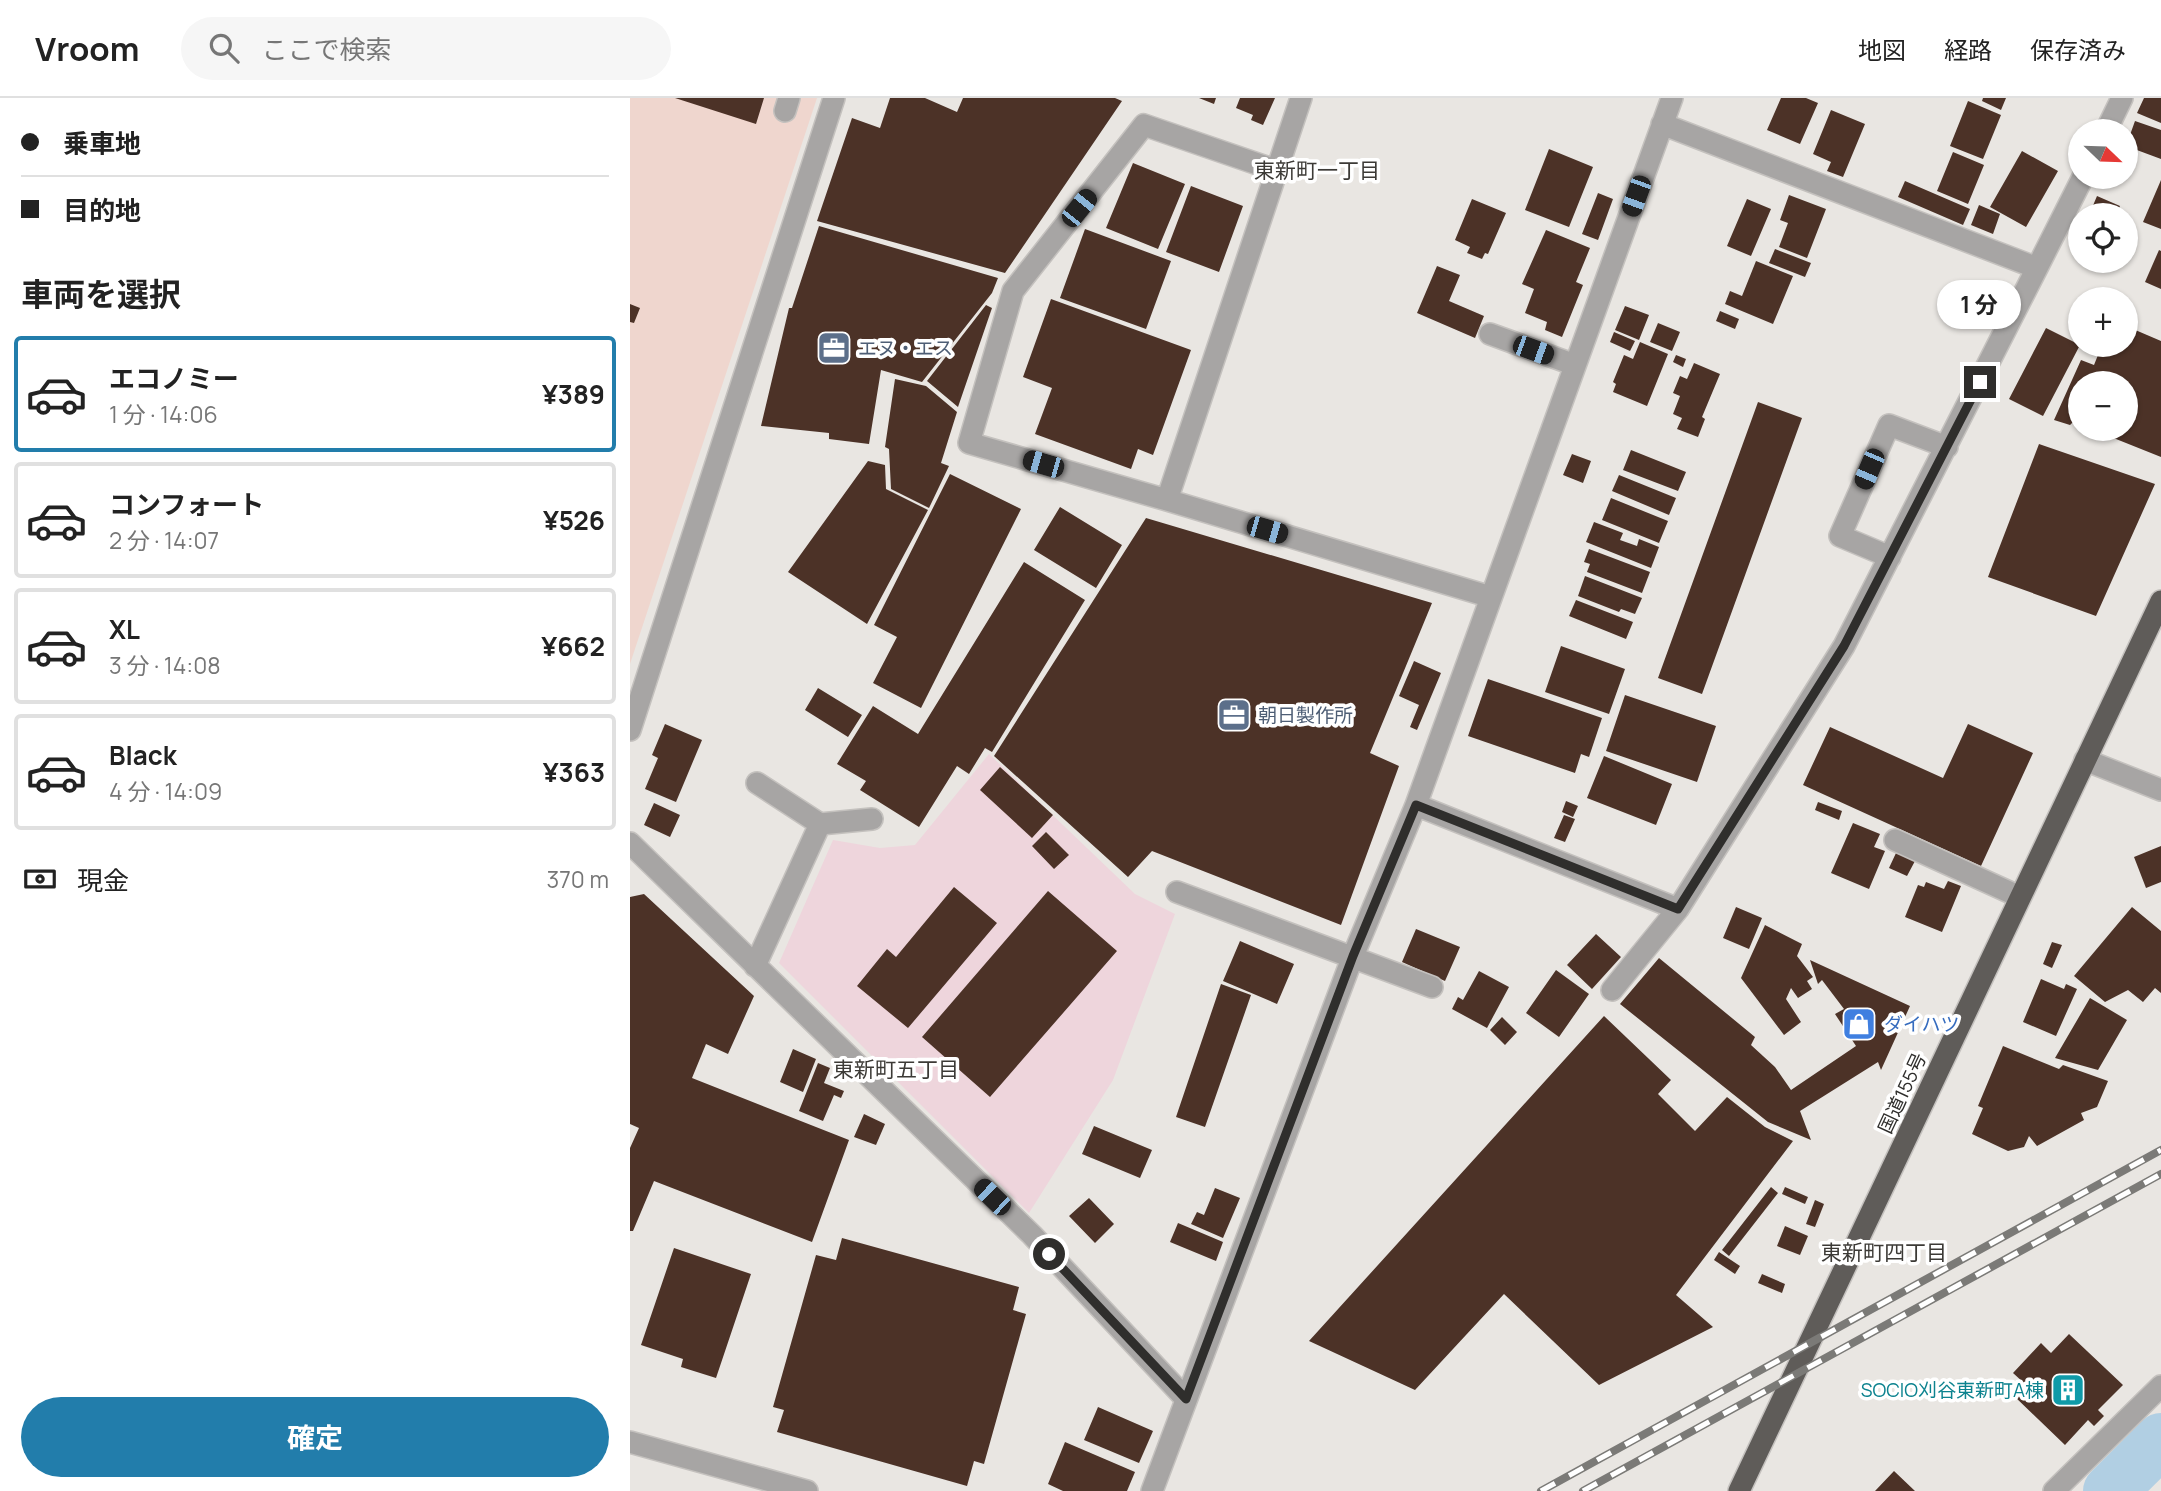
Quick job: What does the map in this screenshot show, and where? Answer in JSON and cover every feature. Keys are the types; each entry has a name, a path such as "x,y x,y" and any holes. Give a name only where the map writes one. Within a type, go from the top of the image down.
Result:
{"highway":[{"name":"国道155号","path":"1739,1491 2161,601"}],"street":[{"path":"630,730 834,98"},
{"path":"1167,500 1301,98"},
{"path":"1152,1491 1353,956 1416,805 1672,98"},
{"path":"2111,119 2122,98"},
{"path":"1662,124 2037,268"},
{"path":"1275,170 1144,125 1013,291 969,443 1491,597"},
{"path":"1612,990 1678,909 1844,646 2077,189"},
{"path":"1490,334 1575,365"},
{"path":"1890,557 1840,536 1889,425 1947,447"},
{"path":"2085,760 2161,790"},
{"path":"757,783 820,824 872,819"},
{"path":"1416,805 1678,909"},
{"path":"755,966 820,824"},
{"path":"1895,839 2020,897"},
{"path":"630,843 1032,1236 1186,1399"},
{"path":"1177,892 1432,987"},
{"path":"2054,1491 2161,1386"},
{"path":"630,1442 807,1491"}],"shaded area":[{"path":"630,98 817,98 630,664"},
{"path":"989,754 1135,894 1175,914 1113,1080 1029,1213 779,963 833,840 880,848 915,845"}],"building":[{"path":"675,98 764,98 756,124"},
{"path":"890,98 925,98 957,112 963,98 1115,98 1122,101 1005,273 817,221 852,118 880,128"},
{"path":"1199,98 1216,98 1214,104"},
{"path":"1240,98 1275,98 1263,125 1251,120 1253,115 1236,108"},
{"path":"1781,98 1806,98 1818,103 1800,144 1767,130"},
{"path":"1983,98 2006,98 2001,110 1982,101"},
{"path":"2144,98 2161,98 2161,123 2137,113"},
{"path":"1968,101 2001,115 1983,159 1950,146"},
{"path":"1831,110 1865,124 1843,177 1827,171 1831,162 1813,154"},
{"path":"2138,122 2161,130 2161,159 2138,150"},
{"path":"1549,149 1593,167 1569,227 1525,210"},
{"path":"2022,151 2058,171 2026,227 1990,207"},
{"path":"1953,152 1984,165 1968,204 1937,191"},
{"path":"1133,163 1185,184 1158,249 1106,228"},
{"path":"2161,180 2161,229 2143,222"},
{"path":"1905,181 1970,209 1963,225 1898,197"},
{"path":"1191,186 1243,206 1219,272 1166,252"},
{"path":"1598,193 1613,199 1598,240 1582,234"},
{"path":"1789,195 1826,209 1807,258 1779,247 1788,223 1780,220"},
{"path":"2097,196 2113,203 2094,203"},
{"path":"1472,199 1506,213 1488,254 1485,253 1482,259 1467,253 1470,247 1455,240"},
{"path":"1747,199 1771,209 1751,256 1727,246"},
{"path":"1979,205 2000,214 1993,234 1971,225"},
{"path":"819,226 998,278 992,293 922,382 881,370 869,444 829,439 829,433 761,426 789,308 792,308"},
{"path":"1085,229 1171,261 1146,329 1060,298"},
{"path":"1546,230 1590,248 1576,282 1583,285 1562,337 1545,330 1547,322 1525,313 1534,289 1522,284"},
{"path":"1775,249 1811,263 1805,277 1769,263"},
{"path":"2159,250 2161,251 2161,289 2145,282"},
{"path":"1756,261 1793,276 1773,324 1725,304 1730,291 1742,296"},
{"path":"1437,266 1460,275 1449,301 1484,316 1475,338 1417,313"},
{"path":"1051,299 1191,350 1153,455 1138,449 1131,469 1035,434 1052,388 1023,377"},
{"path":"630,304 640,308 634,323 630,322"},
{"path":"986,305 992,308 958,407 927,381"},
{"path":"1625,306 1649,315 1639,340 1615,330"},
{"path":"1720,311 1739,319 1735,329 1716,321"},
{"path":"1658,323 1680,332 1672,351 1650,342"},
{"path":"2046,328 2068,339 2068,357 2074,357 2043,416 2009,399"},
{"path":"2138,331 2161,341 2161,457 2121,441 2138,441 2138,371 2076,371 2081,360 2094,365 2097,357 2138,357"},
{"path":"1614,332 1635,341 1630,351 1610,342"},
{"path":"1640,342 1668,354 1647,406 1613,392 1616,384 1613,382 1624,355 1633,359"},
{"path":"1676,355 1686,359 1683,367 1673,362"},
{"path":"1694,363 1720,374 1702,417 1705,419 1698,437 1677,429 1682,418 1673,414 1680,396 1673,393 1680,376 1687,379"},
{"path":"895,379 926,386 957,412 941,463 949,466 929,508 891,489 889,449 885,447"},
{"path":"2068,389 2068,424 2054,420"},
{"path":"1758,402 1802,418 1702,694 1658,678"},
{"path":"2039,444 2155,484 2096,616 1988,577"},
{"path":"1631,450 1686,472 1678,491 1623,470"},
{"path":"1572,454 1591,461 1583,483 1563,475"},
{"path":"868,461 885,465 886,489 928,510 867,624 788,572"},
{"path":"950,474 1021,509 921,708 873,683 897,637 874,625"},
{"path":"1619,475 1676,498 1669,515 1612,491"},
{"path":"1611,498 1668,521 1659,543 1602,520"},
{"path":"1060,507 1122,545 1096,588 1034,550"},
{"path":"1146,518 1432,603 1370,753 1399,766 1341,925 1152,851 1128,877 994,756"},
{"path":"1594,522 1623,533 1620,540 1637,546 1639,539 1659,547 1651,568 1586,542"},
{"path":"1589,549 1650,572 1642,593 1587,572 1590,564 1584,562"},
{"path":"1024,562 1085,600 992,752 985,748 969,774 957,766 919,827 860,790 866,781 837,764 873,706 918,734"},
{"path":"1585,576 1642,598 1635,614 1621,609 1619,612 1578,596"},
{"path":"1576,600 1633,622 1626,639 1569,616"},
{"path":"1561,646 1625,669 1609,714 1545,692"},
{"path":"1414,661 1441,673 1417,730 1410,727 1419,705 1399,696"},
{"path":"1488,679 1602,718 1589,757 1581,754 1575,773 1468,736"},
{"path":"818,688 862,715 848,737 805,710"},
{"path":"1625,695 1716,726 1697,782 1606,751"},
{"path":"665,724 702,740 676,802 645,789 658,758 652,755"},
{"path":"1968,724 2033,753 1981,866 1803,785 1830,727 1943,778"},
{"path":"1604,756 1672,784 1656,825 1587,798"},
{"path":"1000,767 1053,815 1032,838 980,790"},
{"path":"1566,801 1578,806 1573,817 1562,812"},
{"path":"1818,802 1842,811 1839,820 1815,810"},
{"path":"654,803 680,815 670,837 644,825"},
{"path":"1564,815 1575,819 1565,842 1554,838"},
{"path":"1853,823 1880,834 1874,847 1885,851 1869,889 1831,873"},
{"path":"1046,832 1069,855 1054,869 1032,846"},
{"path":"2161,846 2161,882 2146,888 2134,857"},
{"path":"1896,853 1915,861 1907,876 1889,868"},
{"path":"1948,881 1961,886 1942,932 1905,917 1918,885 1924,887 1926,882 1944,889"},
{"path":"954,887 997,923 908,1028 857,986 887,949 896,957"},
{"path":"1048,891 1117,951 990,1097 922,1037"},
{"path":"644,894 754,996 728,1054 706,1044 692,1078 849,1140 812,1242 654,1181 633,1231 630,1231 630,1148 639,1128 630,1124 630,897"},
{"path":"1736,907 1762,918 1749,949 1723,938"},
{"path":"2132,907 2161,931 2161,993 2155,988 2143,1002 2128,990 2105,1002 2074,976"},
{"path":"1765,925 1802,944 1797,956 1813,977 1807,981 1812,989 1798,998 1791,988 1786,999 1801,1022 1784,1035 1741,978"},
{"path":"1416,929 1460,947 1445,981 1402,962"},
{"path":"1596,934 1621,957 1592,989 1567,965"},
{"path":"1240,941 1294,964 1277,1004 1223,981"},
{"path":"2052,942 2062,945 2052,968 2043,964"},
{"path":"1659,958 1755,1037 1751,1045 1775,1067 1791,1090 1856,1046 1835,1014 1844,1009 1822,980 1818,984 1810,960 1910,1006 1881,1070 1878,1062 1800,1111 1811,1140 1768,1122 1620,1004"},
{"path":"1556,970 1589,994 1559,1037 1526,1013"},
{"path":"1479,971 1509,987 1487,1028 1452,1009 1458,997 1463,1000"},
{"path":"2041,979 2064,989 2066,984 2077,989 2056,1036 2023,1022"},
{"path":"1221,984 1251,995 1205,1127 1176,1117"},
{"path":"2090,998 2127,1020 2098,1070 2055,1058"},
{"path":"1604,1016 1671,1080 1658,1094 1695,1131 1727,1097 1765,1127 1793,1141 1676,1295 1713,1327 1599,1385 1504,1294 1415,1390 1309,1341"},
{"path":"1502,1017 1517,1032 1505,1045 1490,1030"},
{"path":"2003,1046 2059,1069 2063,1065 2108,1081 2097,1107 2081,1113 2084,1120 2037,1146 2029,1136 2024,1147 2008,1151 1972,1134 1983,1108 1978,1106"},
{"path":"793,1049 816,1059 803,1092 780,1082"},
{"path":"818,1063 830,1068 824,1083 844,1091 841,1098 834,1095 823,1121 799,1111"},
{"path":"864,1114 885,1124 876,1145 854,1137"},
{"path":"1094,1126 1152,1150 1140,1178 1082,1154"},
{"path":"1771,1187 1778,1193 1729,1256 1722,1250"},
{"path":"1785,1187 1808,1197 1805,1204 1782,1194"},
{"path":"1215,1188 1240,1198 1223,1238 1191,1224 1197,1212 1204,1215"},
{"path":"1089,1198 1114,1224 1095,1243 1069,1216"},
{"path":"1815,1200 1824,1204 1815,1227 1806,1224"},
{"path":"1178,1223 1223,1242 1216,1261 1170,1242"},
{"path":"1785,1226 1808,1236 1800,1255 1777,1246"},
{"path":"842,1238 1019,1287 1013,1310 1026,1314 984,1464 974,1461 967,1486 777,1432 784,1410 773,1407 816,1255 836,1260"},
{"path":"674,1248 751,1274 716,1378 681,1367 683,1359 641,1345"},
{"path":"1719,1252 1740,1266 1735,1274 1714,1260"},
{"path":"1762,1274 1785,1284 1782,1293 1758,1283"},
{"name":"SOCIO刈谷東新町A棟","path":"2069,1334 2123,1385 2098,1410 2104,1416 2094,1426 2088,1420 2065,1445 2013,1395 2024,1383 2013,1373 2041,1343 2051,1353"},
{"path":"1098,1407 1153,1431 1139,1463 1084,1440"},
{"path":"1065,1442 1135,1472 1127,1491 1063,1491 1048,1484"},
{"path":"1894,1471 1915,1491 1875,1491"}],"waterway":[{"path":"2110,1491 2161,1440"}],"railway":[{"path":"1541,1491 2161,1150"},
{"path":"1583,1491 2161,1174"}],"place":[{"name":"エヌ・エス","path":"834,348"},
{"name":"朝日製作所","path":"1234,715"},
{"name":"ダイハツ","path":"1859,1024"},
{"name":"SOCIO刈谷東新町A棟","path":"2068,1390"}],"district":[{"name":"東新町一丁目","path":"1317,171"},
{"name":"東新町五丁目","path":"896,1070"},
{"name":"東新町四丁目","path":"1884,1253"}],"route":[{"path":"1049,1254 1186,1399 1353,956 1416,805 1678,909 1844,646 1980,382"}]}
